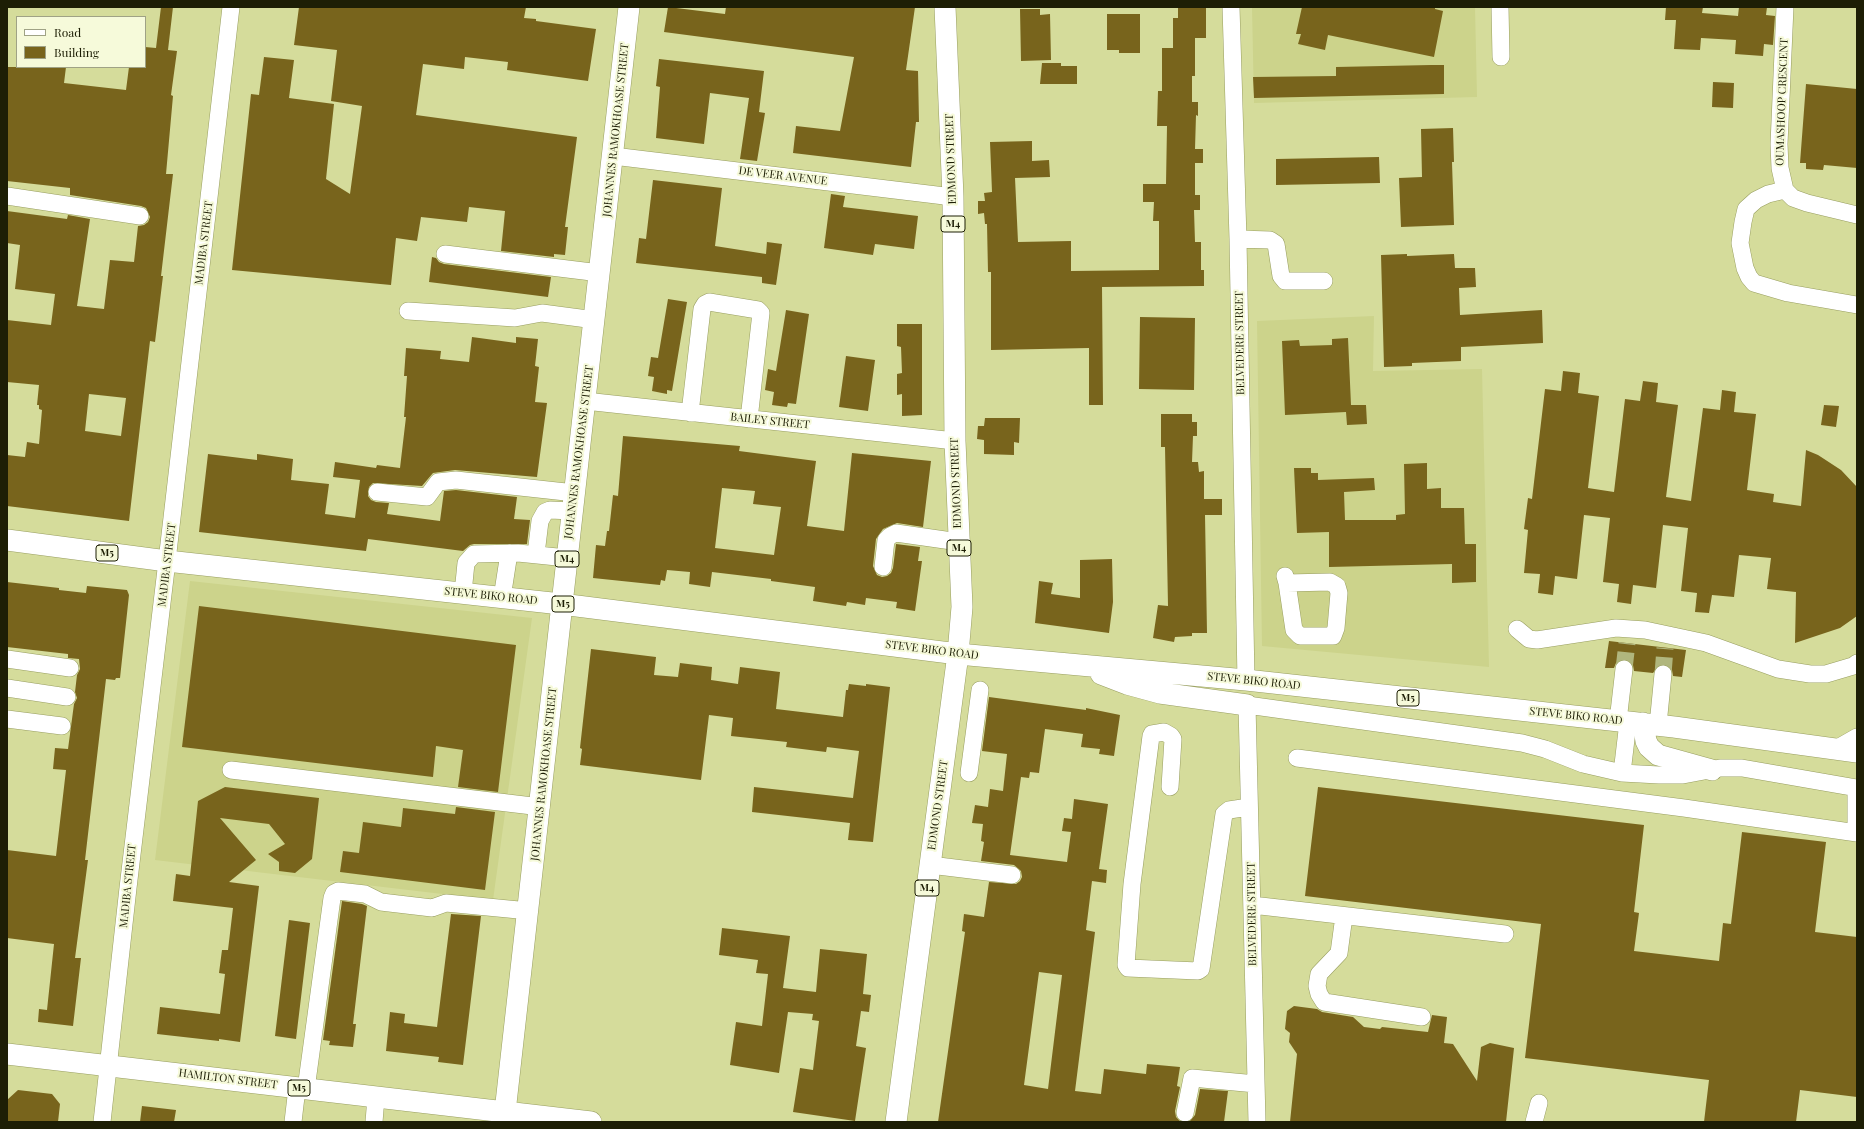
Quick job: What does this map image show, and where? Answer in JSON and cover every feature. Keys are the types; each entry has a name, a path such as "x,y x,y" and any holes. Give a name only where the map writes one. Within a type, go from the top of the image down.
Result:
{"main road":[{"name":"JOHANNES RAMOKHOASE STREET","path":"505,1112 529,911 561,604 614,156 629,7"},
{"name":"EDMOND STREET","path":"896,1122 949,725 962,607 954,441 953,197 945,7"},
{"name":"STEVE BIKO ROAD","path":"7,540 167,561 561,604 958,654 1246,680 1637,723 1857,752"},
{"path":"1076,664 1128,684 1160,693 1247,705"},
{"path":"1637,723 1649,747 1658,755 1712,770"},
{"name":"HAMILTON STREET","path":"7,1054 591,1122"}],"street":[{"name":"MADIBA STREET","path":"102,1122 231,7"},
{"name":"BELVEDERE STREET","path":"1231,7 1238,238 1246,680"},
{"path":"1500,7 1501,58"},
{"name":"OUMASHOOP CRESCENT","path":"1785,7 1779,144 1780,168 1785,190"},
{"name":"DE VEER AVENUE","path":"614,156 953,197"},
{"path":"1857,215 1807,203 1793,198 1785,190 1768,194 1756,200 1746,209 1740,243 1742,257 1749,277 1754,283 1788,293 1857,305"},
{"path":"7,196 140,216"},
{"path":"1238,238 1270,240 1276,244 1282,276 1285,280 1324,281"},
{"path":"445,254 600,274"},
{"path":"690,413 702,309 705,304 710,302 758,310 761,313 749,419"},
{"path":"408,311 515,318 542,312 595,320"},
{"name":"BAILEY STREET","path":"585,401 954,441"},
{"path":"377,492 427,497 438,482 456,480 574,502"},
{"path":"536,554 540,521 545,512 574,502"},
{"path":"883,567 886,540 896,533 959,542"},
{"path":"502,598 509,553"},
{"path":"463,593 465,568 469,558 474,554 536,554 567,558"},
{"path":"1517,629 1529,639 1537,640 1616,628 1628,635 1666,641 1706,643 1762,664 1792,672 1826,674 1853,666 1857,663"},
{"path":"7,659 70,668"},
{"path":"1624,669 1637,723"},
{"path":"1622,773 1637,723 1663,674"},
{"path":"7,688 67,697"},
{"path":"969,773 980,690"},
{"name":"BELVEDERE STREET","path":"1247,705 1257,1122"},
{"path":"1247,705 1522,743 1545,749 1583,764 1622,773 1683,775 1712,770 1742,768 1857,788 1856,833 1676,807 1297,758"},
{"path":"7,719 62,726"},
{"path":"949,725 974,729"},
{"path":"1170,787 1171,736 1164,732 1152,734 1150,736 1132,884 1126,965 1128,968 1198,971 1201,969 1224,814 1229,810 1249,807"},
{"path":"1836,749 1857,737"},
{"path":"231,770 540,807"},
{"path":"930,865 1012,875"},
{"path":"293,1122 302,1088 334,893 365,894 382,902 432,908 446,903 529,911"},
{"path":"1252,906 1505,934"},
{"path":"1344,916 1339,953 1320,974 1317,986 1319,994 1324,1002 1422,1017"},
{"path":"1185,1112 1192,1078 1256,1084"},
{"path":"374,1122 376,1097"},
{"path":"1534,1122 1539,1103"}],"shaded area":[{"path":"1252,7 1475,7 1477,97 1254,103"},
{"path":"1374,316 1373,371 1482,369 1489,667 1262,646 1257,321"},
{"path":"190,581 532,618 493,900 155,860"}],"building":[{"path":"161,7 173,7 168,50 177,51 171,95 173,96 166,174 173,174 155,342 150,341 129,521 7,506 7,455 25,457 27,442 39,444 42,410 39,409 39,405 37,405 39,385 7,382 7,320 51,325 55,294 15,289 20,245 7,243 7,211 67,219 68,215 90,219 77,306 104,309 110,260 134,262 138,226 144,225 148,222 150,217 146,208 141,206 70,195 70,188 7,181 7,67 66,68 64,83 126,90 129,68 146,68 146,47 156,48","holes":["89,394 126,398 121,436 85,431"]},
{"path":"299,7 526,7 524,18 596,29 588,81 507,70 508,62 465,57 464,69 423,64 416,115 577,137 565,227 568,227 565,255 554,254 554,257 501,251 505,211 469,207 467,222 421,217 417,241 396,238 391,285 232,270 251,94 259,95 264,57 294,60 289,98 334,104 326,179 350,194 362,106 331,101 337,50 294,45"},
{"path":"668,7 725,14 726,7 915,7 906,70 918,71 919,122 916,122 911,167 793,153 796,126 840,131 854,57 664,32"},
{"path":"1178,7 1206,7 1206,38 1195,38 1195,76 1192,76 1192,102 1198,102 1195,149 1203,149 1203,163 1195,163 1195,195 1200,195 1200,210 1194,210 1195,242 1201,242 1201,270 1204,270 1204,286 1102,287 1103,405 1089,405 1089,348 991,350 991,272 988,272 987,224 985,224 984,213 978,214 978,201 985,201 984,193 992,192 990,142 1032,141 1032,161 1049,160 1050,177 1015,178 1018,242 1071,241 1071,271 1159,270 1159,221 1153,221 1154,202 1143,202 1143,184 1166,184 1167,126 1157,126 1158,91 1162,91 1162,48 1173,48 1173,18 1178,18"},
{"path":"1302,7 1435,7 1435,9 1443,11 1434,57 1328,35 1325,50 1298,44 1301,34 1296,34"},
{"path":"1666,7 1703,7 1702,13 1738,16 1739,7 1767,7 1766,15 1775,16 1773,45 1764,44 1763,56 1735,54 1736,40 1701,38 1700,50 1674,49 1676,20 1665,20"},
{"path":"1020,9 1040,9 1040,15 1050,14 1051,60 1021,61"},
{"path":"1107,14 1140,14 1140,53 1119,53 1119,50 1107,50"},
{"path":"659,59 764,71 759,112 765,113 757,161 740,159 749,98 710,93 704,144 656,138 660,87 656,86"},
{"path":"1042,63 1061,63 1061,66 1077,66 1077,84 1040,84"},
{"path":"1444,65 1444,94 1254,98 1253,77 1336,76 1336,67"},
{"path":"1713,82 1734,83 1733,108 1712,107"},
{"path":"1806,84 1857,89 1857,168 1824,165 1823,170 1806,169 1806,163 1800,163"},
{"path":"1453,128 1454,162 1452,162 1454,225 1401,227 1399,178 1422,177 1421,129"},
{"path":"1379,157 1380,183 1276,185 1276,159"},
{"path":"653,180 722,188 715,246 766,254 767,242 782,244 776,285 762,283 762,277 636,263 639,238 646,239"},
{"path":"831,194 845,196 843,207 918,216 914,249 875,244 873,255 824,248"},
{"path":"1407,254 1407,256 1454,254 1455,268 1475,268 1476,287 1459,288 1460,315 1542,310 1543,343 1461,347 1461,361 1412,363 1412,366 1384,367 1381,255"},
{"path":"432,257 444,264 551,277 548,297 429,282"},
{"path":"668,299 687,302 672,391 667,390 667,394 652,391 654,377 648,376 651,357 658,358"},
{"path":"786,310 809,314 796,404 788,403 787,407 772,405 774,392 765,390 768,369 776,371"},
{"path":"1140,317 1195,318 1194,390 1139,389"},
{"path":"897,324 922,324 922,415 902,416 902,394 897,395 897,374 902,373 901,347 897,346"},
{"path":"472,337 516,343 516,337 538,339 535,366 539,367 535,402 547,403 537,477 455,470 433,473 422,486 373,483 369,487 368,496 371,500 376,502 389,503 387,514 440,521 444,491 456,490 517,497 514,519 530,520 527,544 474,544 470,545 463,551 368,539 366,551 199,532 208,454 257,460 257,454 293,459 291,480 329,484 325,514 355,518 360,480 333,477 335,462 376,468 377,465 400,468 406,417 404,417 407,376 404,376 406,348 441,351 440,359 469,362"},
{"path":"1348,338 1351,405 1366,405 1367,424 1347,425 1346,412 1285,415 1282,341 1299,340 1300,346 1332,345 1332,339"},
{"path":"846,356 875,360 868,411 839,407"},
{"path":"1563,371 1580,373 1578,393 1599,396 1588,488 1614,492 1625,399 1640,401 1643,381 1658,383 1656,402 1678,405 1666,497 1691,501 1703,408 1720,410 1722,390 1736,392 1734,412 1756,414 1747,490 1774,494 1773,502 1801,506 1806,450 1818,455 1841,470 1857,487 1857,616 1840,628 1795,643 1796,592 1767,589 1771,558 1739,555 1734,597 1712,595 1709,613 1695,612 1697,593 1681,591 1688,528 1663,525 1656,588 1633,585 1631,604 1617,602 1619,584 1603,582 1610,518 1584,515 1577,579 1555,576 1553,595 1538,593 1540,574 1524,573 1528,530 1524,529 1528,498 1532,499 1545,389 1561,391"},
{"path":"1824,405 1839,406 1836,427 1821,425"},
{"path":"1161,414 1192,414 1192,422 1197,422 1197,436 1193,436 1192,462 1198,462 1199,472 1204,471 1204,499 1222,499 1222,515 1205,515 1207,633 1192,633 1192,636 1175,637 1174,642 1153,638 1158,605 1168,606 1165,447 1161,447"},
{"path":"985,418 1020,418 1019,443 1014,442 1014,455 984,454 984,440 977,439 978,426 984,426"},
{"path":"623,436 740,446 739,451 816,461 807,526 844,531 852,453 931,461 923,527 897,523 883,529 876,539 873,566 877,575 882,577 887,576 891,573 893,568 896,544 920,547 918,561 922,561 915,611 896,608 897,602 866,598 865,605 847,602 846,606 813,601 815,587 771,581 771,579 712,572 710,587 689,584 690,572 667,570 665,581 661,580 660,585 593,578 596,545 605,546 607,531 609,531 613,495 618,496","holes":["722,488 755,491 753,504 781,507 774,555 715,548"]},
{"path":"1427,463 1427,489 1441,488 1441,508 1464,508 1465,544 1476,544 1476,582 1452,583 1452,564 1329,567 1329,532 1297,533 1294,468 1311,468 1311,473 1318,473 1318,480 1374,478 1375,490 1344,492 1345,520 1396,520 1396,515 1405,514 1404,464"},
{"path":"1112,559 1113,602 1109,633 1035,623 1039,581 1053,583 1051,594 1080,598 1080,560"},
{"path":"7,582 59,588 59,590 86,593 87,586 127,590 129,595 120,678 116,678 115,680 106,679 85,860 88,860 75,958 81,958 73,1026 38,1022 39,1009 47,1010 54,944 7,938 7,850 56,856 66,770 53,769 55,748 68,749 74,704 77,698 75,692 77,675 80,669 79,659 68,658 68,654 7,647"},
{"path":"199,606 516,645 498,792 458,787 463,750 436,746 433,777 182,747"},
{"path":"1609,641 1686,650 1682,677 1673,676 1672,670 1664,664 1659,665 1653,673 1634,671 1633,665 1626,659 1620,660 1616,663 1614,668 1605,668"},
{"path":"591,649 656,657 654,675 678,677 680,663 712,667 711,680 738,684 740,667 780,672 776,709 843,717 846,690 848,690 849,684 866,686 866,684 890,687 873,842 848,840 850,823 752,812 754,787 853,798 859,751 827,747 826,752 786,747 787,742 731,736 733,718 709,715 701,780 580,765 582,749 580,748"},
{"path":"989,697 1086,710 1086,708 1120,715 1114,756 1099,754 1100,749 1081,747 1083,734 1045,729 1039,773 1030,772 1029,778 1021,777 1010,855 1067,862 1071,832 1062,831 1064,818 1072,819 1074,799 1108,804 1099,869 1107,870 1106,883 1092,881 1086,930 1095,932 1075,1091 1101,1094 1104,1069 1146,1074 1147,1064 1180,1067 1177,1086 1180,1087 1175,1111 1176,1117 1181,1122 938,1122 965,932 962,931 964,914 984,917 989,882 1016,884 1022,877 1021,871 1014,865 981,861 984,842 981,841 983,824 972,823 975,805 988,807 990,789 1003,791 1007,754 982,751","holes":["1039,972 1062,975 1048,1089 1024,1085"]},
{"path":"225,787 319,798 312,859 295,873 279,871 279,862 268,854 285,844 269,824 220,818 256,860 229,882 259,886 240,1042 157,1034 160,1007 220,1014 225,974 219,973 222,950 228,950 233,908 173,901 176,874 190,876 198,801"},
{"path":"1318,787 1644,825 1634,912 1639,913 1634,951 1719,961 1723,923 1731,924 1742,832 1826,842 1815,932 1857,937 1857,1097 1800,1090 1796,1122 1704,1122 1709,1080 1525,1058 1541,924 1305,896"},
{"path":"456,807 495,812 485,890 340,872 343,851 359,853 363,822 401,827 403,808 455,814"},
{"path":"342,901 367,906 353,1024 356,1024 353,1047 329,1045 330,1041 323,1040"},
{"path":"451,914 481,916 463,1065 438,1062 439,1057 386,1051 390,1012 405,1014 404,1023 437,1027"},
{"path":"289,920 310,923 296,1039 275,1036"},
{"path":"722,928 790,936 783,988 816,992 820,949 867,954 863,994 871,995 869,1012 861,1011 856,1046 866,1048 855,1121 793,1112 800,1068 813,1070 819,1021 812,1020 813,1014 788,1012 779,1073 730,1065 736,1022 762,1026 768,974 756,973 758,960 719,955"},
{"path":"1294,1006 1317,1009 1322,1012 1353,1017 1364,1027 1380,1029 1382,1027 1428,1032 1432,1015 1447,1017 1444,1043 1453,1044 1477,1081 1481,1047 1490,1043 1514,1048 1506,1122 1290,1122 1297,1054 1289,1042 1290,1033 1285,1029 1287,1011"},
{"path":"1200,1089 1228,1091 1224,1122 1189,1122 1195,1115"},
{"path":"18,1090 52,1094 60,1104 58,1122 7,1122 7,1100"},
{"path":"142,1106 176,1110 174,1122 140,1122"}],"tunnel":[{"path":"1624,669 1627,643"},
{"path":"1663,674 1665,648"}]}
